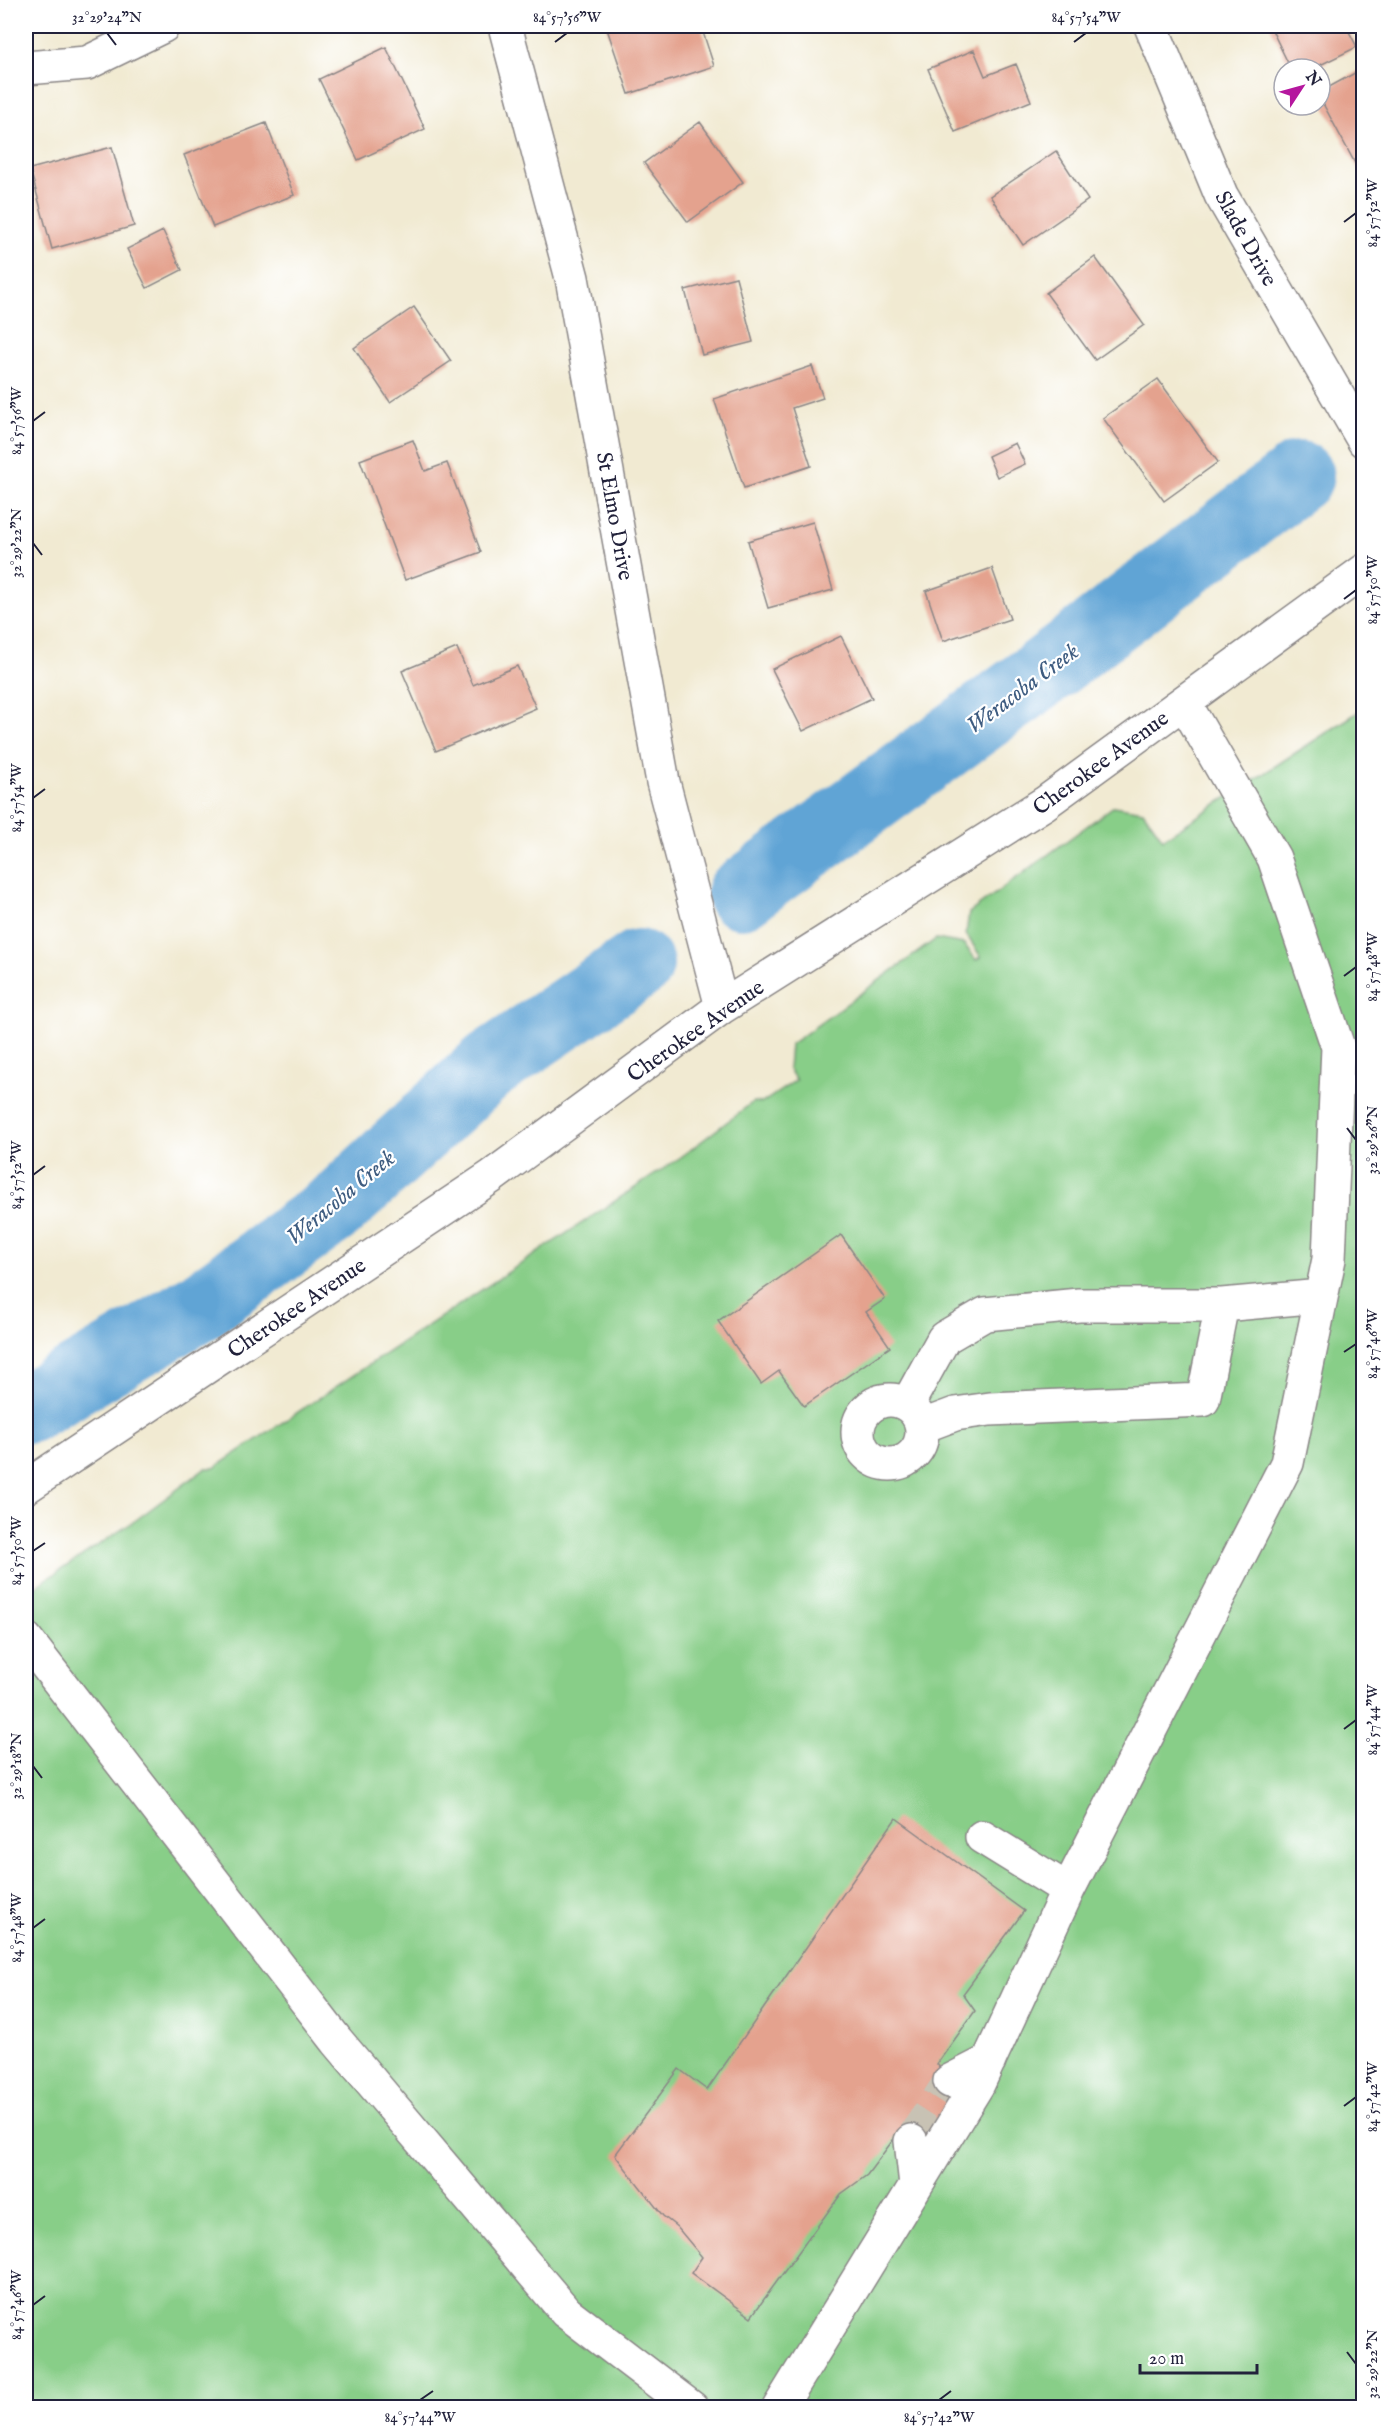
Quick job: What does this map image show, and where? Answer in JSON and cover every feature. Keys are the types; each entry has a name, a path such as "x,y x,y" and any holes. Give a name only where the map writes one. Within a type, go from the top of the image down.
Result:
{"street":[{"path":"26,68 87,63 163,26"},
{"name":"St Elmo Drive","path":"505,26 572,278 663,782 722,1007"},
{"name":"Slade Drive","path":"1151,26 1221,195 1364,441"},
{"name":"Cherokee Avenue","path":"26,1487 491,1177 722,1007 1045,803 1364,571"},
{"path":"779,2408 978,2084 1068,1890 1287,1462 1329,1259 1338,1047 1274,858 1184,702"},
{"path":"1222,1305 1203,1400 990,1409 954,1414 915,1415 944,1338 985,1314 1079,1305 1222,1305 1321,1296"},
{"path":"26,1639 337,2041 566,2312 692,2408"},
{"path":"982,1838 1068,1890"},
{"path":"950,2081 989,2061"},
{"path":"911,2141 916,2186"}],"green space":[{"path":"1363,709 1363,2407 26,2408 26,1593 136,1520 206,1468 214,1468 681,1157 753,1102 762,1103 796,1080 788,1068 790,1045 936,939 964,944 976,960 981,957 966,934 969,913 1114,806 1143,811 1163,839"}],"building":[{"path":"606,26 701,26 714,66 629,94"},
{"path":"1270,26 1346,26 1357,47 1332,59 1332,57 1285,57"},
{"path":"386,47 425,129 358,160 319,79"},
{"path":"974,50 985,76 1016,64 1031,101 955,132 928,69"},
{"path":"1364,68 1364,180 1330,117 1332,117 1332,85"},
{"path":"700,122 743,182 688,222 644,163"},
{"path":"266,123 294,195 213,227 184,155"},
{"path":"112,147 134,226 52,249 30,169"},
{"path":"1056,151 1088,200 1023,245 990,196"},
{"path":"163,231 182,270 147,288 127,249"},
{"path":"1095,257 1144,325 1095,360 1046,293"},
{"path":"736,277 753,342 702,355 685,290"},
{"path":"414,307 451,361 390,402 354,348"},
{"path":"812,366 823,398 792,408 811,466 744,488 714,399"},
{"path":"1158,379 1218,462 1164,501 1103,418"},
{"path":"413,440 425,471 447,463 481,552 405,580 360,460"},
{"path":"1015,443 1025,464 997,477 988,456"},
{"path":"813,522 833,590 768,608 748,541"},
{"path":"992,568 1010,619 943,641 926,591"},
{"path":"841,636 872,698 803,731 772,669"},
{"path":"457,648 473,685 517,666 536,708 436,751 402,671"},
{"path":"841,1235 885,1299 866,1312 890,1347 804,1406 779,1371 761,1384 718,1321"},
{"path":"896,1818 1024,1911 963,1994 975,2011 937,2064 962,2097 922,2150 899,2132 867,2175 841,2194 751,2317 691,2273 702,2257 677,2227 663,2216 615,2155 679,2069 707,2090"}],"waterway":[{"name":"Weracoba Creek","path":"741,894 1044,672 1299,476"},
{"name":"Weracoba Creek","path":"26,1409 199,1307 336,1207 490,1065 639,964"}],"tunnel":[{"path":"911,2141 950,2081"}]}
